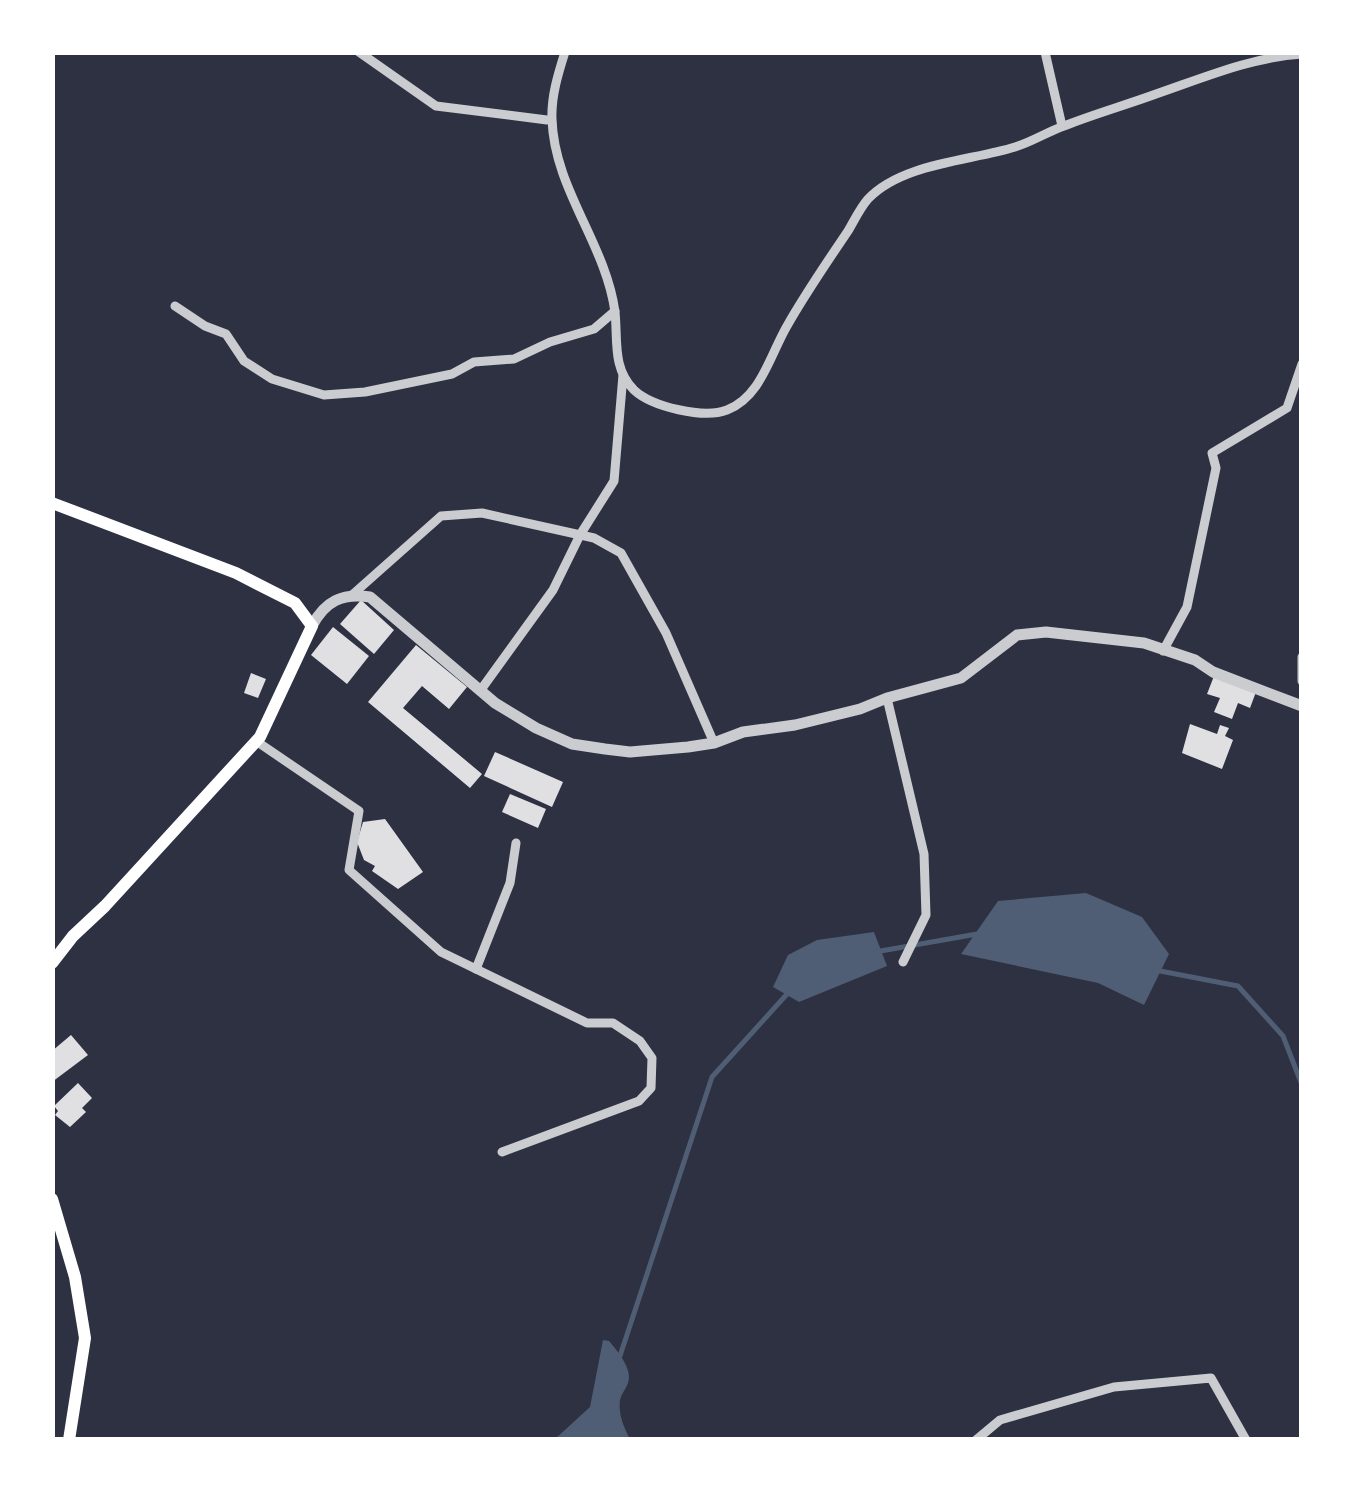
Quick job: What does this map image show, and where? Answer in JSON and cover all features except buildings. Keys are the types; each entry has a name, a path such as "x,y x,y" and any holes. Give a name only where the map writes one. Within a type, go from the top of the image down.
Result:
{"main road":[{"path":"52,502 236,573 295,603 312,626 256,741 52,963"},
{"path":"52,1200 76,1278 85,1338 69,1440"}],"street":[{"path":"359,52 436,106 546,120"},
{"path":"565,52 552,117 554,139 564,182 600,260 614,311 614,348 623,374 636,392 694,413 729,410 748,398 790,321 868,199 899,176 1018,147 1062,126 1220,72 1302,54"},
{"path":"1045,52 1062,126"},
{"path":"175,306 205,326 226,334 244,361 272,380 324,395 370,391 459,372 474,362 514,359 550,342 594,329 614,311"},
{"path":"1163,651 1187,607 1216,468 1212,453 1287,408 1302,364"},
{"path":"480,691 553,590 580,535 614,481 623,374"},
{"path":"312,626 321,609 352,594 441,516 482,513 580,535 621,553 666,634 714,743"},
{"path":"352,594 370,597 480,691 536,728 572,744 630,752 714,743 743,732 815,721 961,678 1018,635 1046,632 1117,638 1163,651 1194,660 1213,672 1302,706"},
{"path":"1302,658 1302,682"},
{"path":"887,698 924,854 926,914 904,962"},
{"path":"256,741 359,811 348,870 421,938 440,952 587,1023 614,1023 640,1041 652,1058 650,1088 639,1101 502,1152"},
{"path":"476,970 510,883 516,843"},
{"path":"976,1440 1000,1420 1114,1386 1211,1378 1246,1440"}],"water":[{"path":"1086,893 1142,917 1169,954 1144,1005 1098,983 961,954 998,901"},
{"path":"874,932 887,966 799,1002 773,987 788,955 817,940"},
{"path":"603,1340 616,1349 628,1372 620,1405 630,1439 555,1439 590,1407"}],"waterway":[{"path":"875,952 977,934"},
{"path":"1155,970 1238,986 1283,1036 1302,1085"},
{"path":"618,1362 712,1077 788,993"}]}
